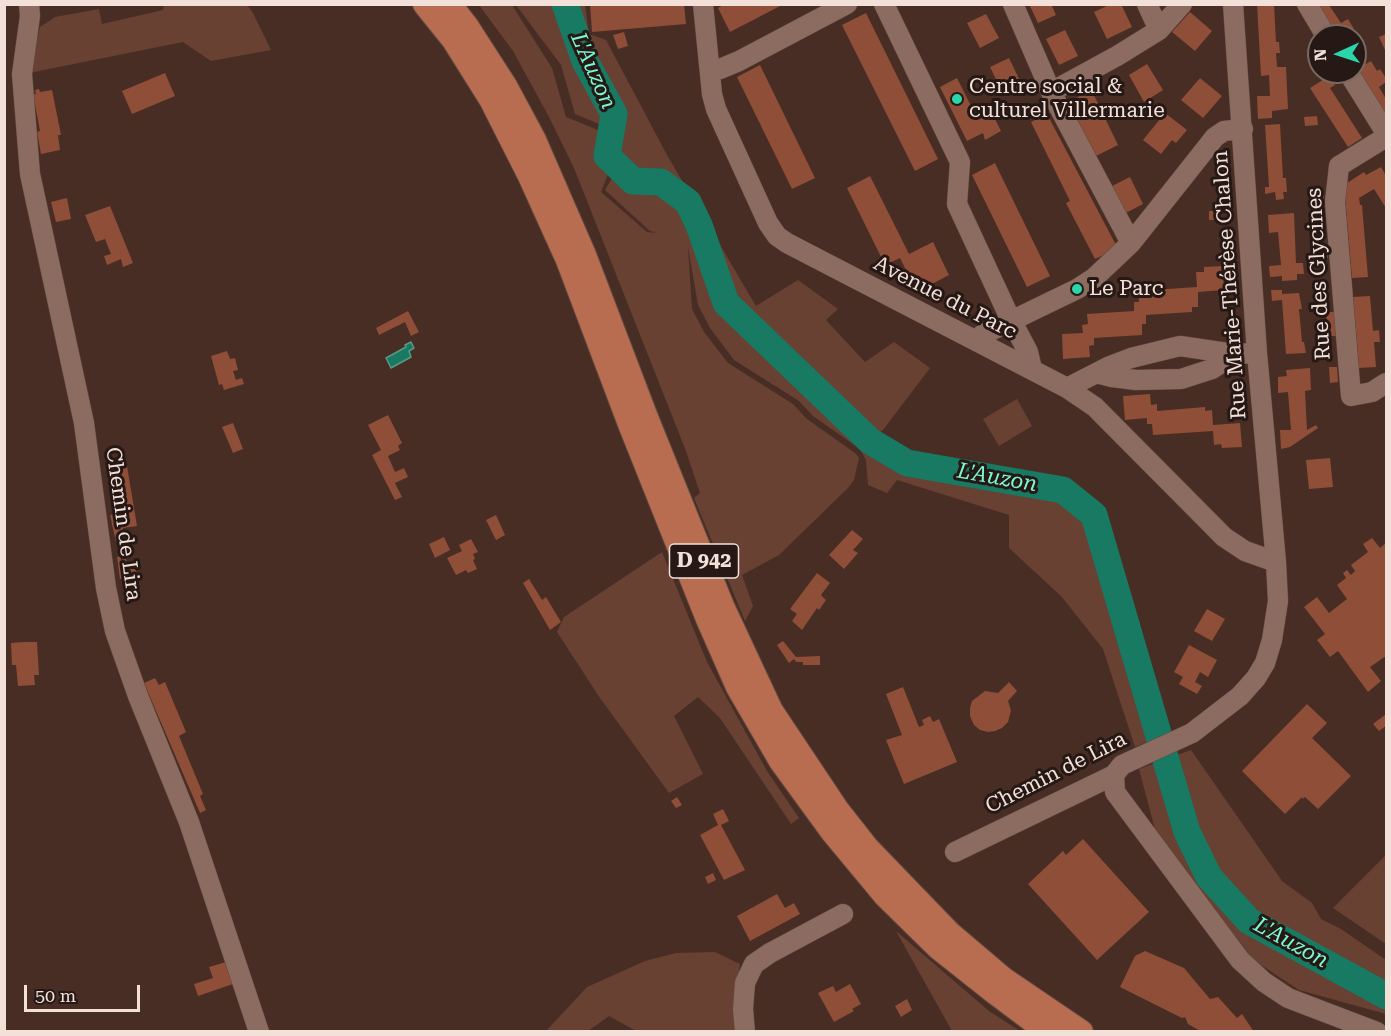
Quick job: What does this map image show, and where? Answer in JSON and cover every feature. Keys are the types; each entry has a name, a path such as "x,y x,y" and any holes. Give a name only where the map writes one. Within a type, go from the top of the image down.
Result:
{"main road":[{"name":"D 942","path":"426,4 454,40 491,99 530,176 568,260 630,424 708,619 738,687 781,760 832,831 886,896 938,947 1048,1032"},
{"name":"D 942","path":"449,4 467,27 505,86 534,140 584,255 722,606 771,711 837,810 867,848 950,934 1003,979 1081,1032"}],"street":[{"name":"Chemin de Lira","path":"29,4 30,16 22,74 30,174 84,423 106,588 115,631 138,696 189,822 259,1032"},
{"name":"Avenue du Parc","path":"703,4 712,94 721,122 768,223 777,236 1067,388 1095,407 1224,537 1245,551 1276,562"},
{"path":"710,70 720,69 739,60 847,4"},
{"path":"884,4 960,162 957,204 1028,352 1032,369"},
{"path":"1013,4 1052,92 1131,243"},
{"path":"1147,4 1159,30"},
{"path":"1052,92 1159,30 1182,4"},
{"name":"Rue Marie-Thérèse Chalon","path":"1180,740 1240,696 1256,678 1265,663 1272,640 1278,601 1257,353 1233,4"},
{"path":"1307,4 1319,24"},
{"path":"1356,84 1385,130"},
{"path":"976,341 982,335 1077,289 1094,278 1131,243 1215,137 1224,131 1243,129"},
{"name":"Rue des Glycines","path":"1385,130 1339,166 1335,202 1351,396 1372,392 1386,383"},
{"path":"1067,388 1131,358 1180,346 1234,354 1257,353"},
{"path":"1096,373 1136,380 1181,379 1212,369 1234,354"},
{"name":"Chemin de Lira","path":"955,852 1114,775 1122,765 1180,740"},
{"path":"1114,775 1115,792 1240,960 1264,982 1288,998 1377,1032"},
{"path":"745,1032 742,1009 745,983 754,964 843,914"}],"shaded area":[{"path":"164,5 247,5 271,50 211,61 183,42 29,73 40,27 55,17 99,9 102,24 163,10"},
{"path":"479,5 512,5 552,68 566,117 608,134 605,156 612,164 601,192 647,232 657,233 650,231 605,190 621,162 613,154 616,131 575,114 561,65 516,5 585,5 589,34 606,40 667,155 756,306 798,280 838,309 826,320 865,362 894,342 930,368 883,430 866,442 904,467 1061,496 1090,518 1156,738 1135,747 1103,649 1062,597 1009,548 1009,515 897,480 887,493 868,485 866,460 860,449 813,416 799,401 734,360 710,328 698,305 688,247 692,309 704,332 728,363 793,404 807,419 859,458 854,480 848,488 779,555 742,575 753,606 745,621 694,498 700,493 686,451 574,168 513,51"},
{"path":"1017,399 1032,426 999,446 983,419"},
{"path":"662,552 707,662 767,771 799,818 791,824 720,718 698,697 674,716 703,774 669,793 600,698 557,632 564,617"},
{"path":"1191,750 1282,881 1312,903 1321,919 1341,929 1386,960 1386,1014 1299,990 1252,959 1156,833 1139,769"},
{"path":"1386,855 1386,944 1333,908"},
{"path":"896,931 989,1011 1020,1031 952,1031"},
{"path":"715,952 740,964 736,991 737,1031 636,1031 609,1016 588,1031 545,1032 587,987 645,961 676,953"}],"water":[{"path":"411,342 414,348 409,351 411,357 391,368 386,358"}],"building":[{"path":"590,4 684,4 686,24 592,32"},
{"path":"725,4 784,4 730,32 718,8"},
{"path":"1029,4 1051,4 1056,15 1038,23"},
{"path":"1111,4 1121,4 1132,27 1107,39 1094,12"},
{"path":"1257,4 1274,4 1276,42 1279,42 1280,53 1276,53 1277,67 1286,67 1288,109 1272,111 1272,118 1258,119 1257,96 1270,96 1269,75 1261,76"},
{"path":"1316,5 1329,5 1341,23 1348,19 1351,24 1328,24"},
{"path":"1190,12 1212,31 1195,51 1172,32"},
{"path":"866,13 938,159 915,171 842,25"},
{"path":"986,14 999,38 980,48 967,23"},
{"path":"1065,30 1078,56 1059,65 1046,39"},
{"path":"624,32 628,46 618,49 613,35"},
{"path":"1386,34 1386,49 1385,50 1379,37"},
{"path":"1009,58 1023,87 1004,96 990,67"},
{"path":"1371,61 1377,71 1380,69 1386,78 1386,82 1379,87 1386,99 1386,115 1366,84 1367,63"},
{"path":"1147,64 1163,90 1144,102 1129,75"},
{"path":"760,65 815,178 792,189 737,77"},
{"path":"165,73 175,96 132,114 122,91"},
{"name":"Centre social & culturel Villermarie","path":"957,78 977,118 991,111 1001,131 985,140 983,133 967,141 940,87"},
{"path":"1200,78 1222,96 1203,118 1181,100"},
{"path":"1316,84 1334,84 1330,88 1362,138 1348,147 1310,88"},
{"path":"39,89 40,92 52,90 61,135 58,135 60,150 41,154 37,132 40,131 33,94 36,94 35,90"},
{"path":"1091,89 1118,145 1094,157 1067,104"},
{"path":"1165,113 1187,130 1176,143 1172,140 1161,154 1143,140"},
{"path":"1047,114 1116,245 1108,253 1095,259 1066,203 1070,201 1031,122"},
{"path":"1317,116 1318,125 1305,126 1304,117"},
{"path":"1280,124 1283,178 1286,178 1287,192 1283,192 1284,199 1276,200 1275,192 1265,194 1265,187 1269,187 1265,125"},
{"path":"995,163 1050,276 1027,287 972,175"},
{"path":"1381,167 1386,176 1386,208 1374,189 1359,198 1360,205 1362,205 1368,277 1352,278 1344,185 1364,172 1366,175"},
{"path":"870,176 909,254 933,242 949,275 917,292 900,258 885,265 847,188"},
{"path":"1130,177 1143,204 1124,214 1110,187"},
{"path":"1323,191 1324,198 1312,199 1311,192"},
{"path":"67,198 71,219 56,222 51,202"},
{"path":"110,206 133,263 123,267 121,259 107,265 104,256 111,254 105,239 96,242 85,215"},
{"path":"1209,211 1218,211 1219,220 1209,220"},
{"path":"1294,213 1296,263 1303,263 1304,274 1297,274 1297,280 1282,281 1282,276 1270,277 1269,266 1281,265 1278,232 1269,233 1268,215"},
{"path":"1327,246 1328,258 1313,260 1312,247"},
{"path":"1223,266 1224,290 1198,292 1198,307 1192,307 1192,312 1146,315 1146,324 1142,324 1142,335 1094,338 1094,345 1089,346 1090,357 1063,359 1062,334 1083,333 1082,325 1088,324 1087,314 1134,311 1134,302 1139,302 1138,291 1197,287 1196,272 1204,272 1204,267"},
{"path":"1271,290 1282,290 1282,294 1299,293 1302,309 1299,309 1302,342 1304,342 1306,353 1286,354 1282,300 1272,301"},
{"path":"1370,296 1373,331 1379,330 1380,342 1374,342 1376,367 1359,368 1353,297"},
{"path":"408,311 419,332 411,336 405,322 379,335 376,328"},
{"path":"1326,312 1334,312 1336,336 1328,336"},
{"path":"227,351 230,359 235,358 238,370 233,371 236,380 242,378 244,384 224,390 222,384 219,385 211,356"},
{"path":"1329,367 1337,367 1338,382 1330,383"},
{"path":"1310,368 1311,390 1305,391 1307,430 1316,425 1318,428 1290,447 1281,449 1280,430 1291,430 1288,392 1278,393 1278,377 1287,376 1286,370"},
{"path":"1150,394 1151,405 1157,404 1157,411 1205,407 1205,411 1212,410 1213,425 1240,423 1242,447 1222,448 1221,444 1214,445 1213,431 1153,435 1152,424 1147,424 1147,418 1125,420 1123,396"},
{"path":"388,415 402,443 398,446 400,450 388,456 395,472 404,468 408,477 395,483 402,497 395,500 372,455 381,450 368,425"},
{"path":"233,423 243,449 233,453 222,427"},
{"path":"1330,458 1333,487 1309,489 1306,460"},
{"path":"126,460 137,526 123,528 125,540 116,542 110,515 115,514 107,462"},
{"path":"496,515 505,535 496,540 486,520"},
{"path":"852,530 863,539 853,550 858,553 844,569 829,555"},
{"path":"444,537 450,550 435,558 429,544"},
{"path":"1372,538 1380,548 1386,543 1386,656 1370,667 1381,681 1368,692 1338,651 1330,657 1317,640 1325,634 1304,607 1317,597 1329,613 1347,599 1337,585 1346,578 1343,573 1347,570 1351,575 1355,571 1351,565 1368,552 1363,544"},
{"path":"471,539 478,552 473,554 477,569 468,573 466,570 456,575 447,558 462,551 459,545"},
{"path":"120,556 121,560 126,559 127,564 134,562 137,575 120,579 117,557"},
{"path":"817,573 830,583 821,595 826,600 819,610 817,608 802,630 792,621 797,614 790,609"},
{"path":"529,579 542,600 546,597 561,622 550,630 523,583"},
{"path":"1207,609 1225,619 1212,641 1194,631"},
{"path":"783,641 796,657 820,656 820,665 803,665 803,662 796,662 794,659 789,663 777,645"},
{"path":"37,642 39,675 34,675 35,685 18,686 16,665 12,665 11,643"},
{"path":"1189,645 1217,660 1208,677 1200,672 1195,682 1202,686 1197,694 1179,684 1183,677 1174,672"},
{"path":"155,678 159,685 165,682 186,732 179,736 203,794 200,796 206,810 200,813 144,683"},
{"path":"1009,682 1017,691 1008,701 1011,710 1008,722 995,731 980,730 974,725 970,716 972,701 985,691 998,693"},
{"path":"903,687 919,727 924,725 922,720 930,716 933,722 939,719 957,762 904,784 886,740 902,735 886,694"},
{"path":"1307,704 1327,723 1312,738 1351,776 1318,809 1302,797 1285,814 1242,771"},
{"path":"1386,714 1386,726 1379,731 1373,724"},
{"path":"677,797 682,805 676,808 671,801"},
{"path":"723,809 729,821 721,825 745,870 724,880 700,835 718,825 713,814"},
{"path":"1083,839 1149,912 1097,960 1028,884 1063,851 1066,855"},
{"path":"713,873 716,880 708,884 705,877"},
{"path":"777,894 785,908 794,903 800,914 750,941 737,916"},
{"path":"1145,951 1184,968 1210,999 1218,997 1237,1018 1242,1014 1254,1032 1202,1032 1188,1024 1185,1017 1182,1018 1120,987 1135,956"},
{"path":"226,962 233,984 198,996 194,984 213,978 209,967"},
{"path":"850,984 861,1004 852,1009 854,1011 834,1022 818,993 833,986 836,992"},
{"path":"907,999 912,1010 901,1017 895,1006"}],"waterway":[{"name":"L'Auzon","path":"565,4 585,61 614,114 607,156 633,181 661,182 688,202 699,225 726,303 870,441 907,463 1063,490 1094,515 1187,832 1209,877 1249,921 1386,996"}],"place":[{"name":"Centre social & culturel Villermarie","path":"957,99"},
{"name":"Le Parc","path":"1077,289"}]}
